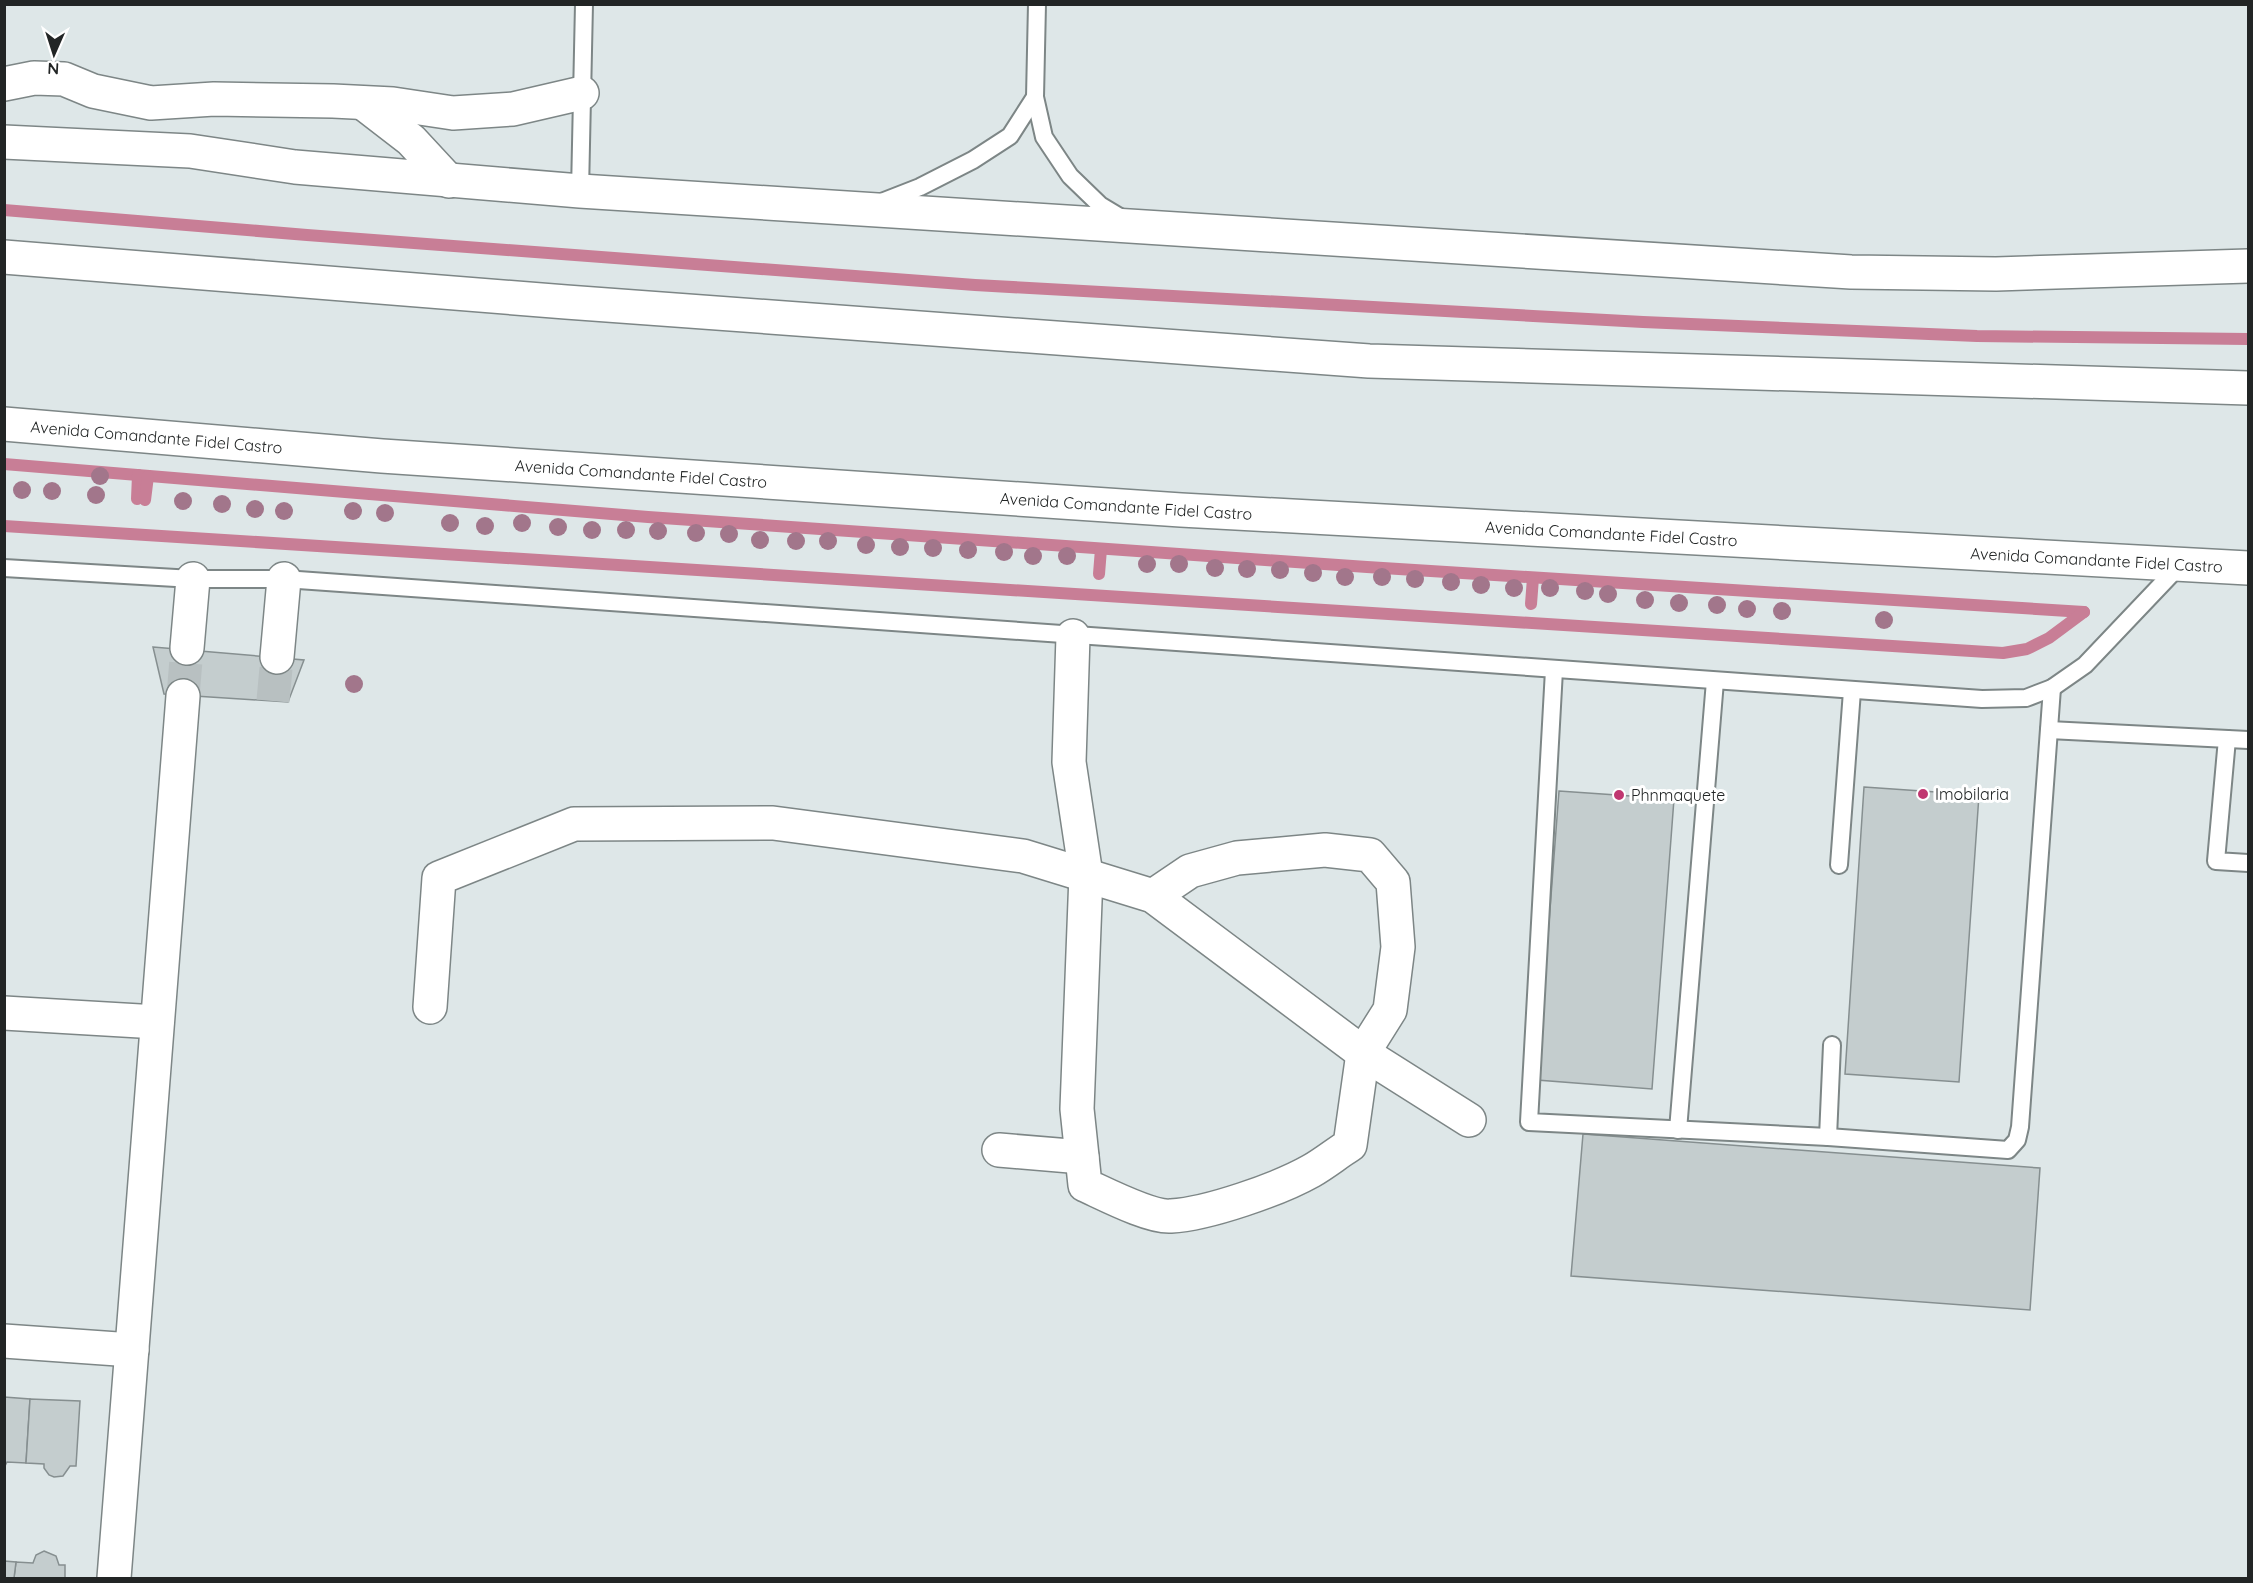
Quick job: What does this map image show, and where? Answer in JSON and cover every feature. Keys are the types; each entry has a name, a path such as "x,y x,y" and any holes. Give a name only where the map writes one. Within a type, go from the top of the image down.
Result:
{"main road":[{"path":"4,84 34,78 64,79 93,91 151,103 214,99 363,103 393,104 453,113 513,109 582,93"},
{"path":"147,148 151,103"},
{"path":"363,103 411,140 449,181"},
{"path":"4,142 190,151 295,167 580,191 1862,272 1996,274 2248,266"},
{"path":"4,257 566,302 1369,361 2248,388"},
{"name":"Avenida Comandante Fidel Castro","path":"4,424 394,457 1169,509 2248,568"},
{"path":"187,648 193,579"},
{"path":"277,657 284,579"},
{"path":"1073,636 1069,762 1086,875 1077,1109 1085,1185 1126,1204 1170,1217 1214,1208 1259,1194 1311,1171 1350,1145 1363,1053 1390,1010 1398,947 1393,882 1370,855 1325,850 1237,858 1190,871 1154,896"},
{"path":"114,1578 183,696"},
{"path":"430,1007 439,878 574,824 773,823 1023,856 1154,896 1363,1053 1469,1120"},
{"path":"4,1013 157,1022"},
{"path":"999,1150 1082,1157"},
{"path":"4,1341 132,1350"}],"lane":[{"path":"580,191 584,4"},
{"path":"1037,4 1035,97 1044,137 1070,176 1100,205 1136,226"},
{"path":"861,209 920,188 974,160 1010,136 1035,97"},
{"path":"4,568 193,579 284,579 1982,699 2026,698 2052,688 2085,665 2181,564"},
{"path":"1554,670 1529,1122 1828,1137 2008,1150 2017,1140 2020,1127 2052,688"},
{"path":"1678,1130 1715,681"},
{"path":"1839,865 1852,691"},
{"path":"2049,730 2248,740"},
{"path":"2227,739 2216,861 2248,863"},
{"path":"1828,1137 1832,1044"}],"building":[{"path":"153,647 304,660 288,702 164,694"},
{"path":"1864,787 1979,795 1959,1082 1845,1074"},
{"path":"1559,791 1674,799 1652,1089 1537,1080"},
{"path":"1583,1134 2040,1168 2030,1310 1571,1276"},
{"path":"4,1397 30,1399 26,1463 7,1462 4,1468"},
{"path":"30,1399 80,1401 76,1466 70,1466 63,1476 49,1475 44,1464 26,1463"},
{"path":"44,1551 56,1556 59,1565 65,1565 65,1578 14,1578 16,1562 33,1563 36,1555"},
{"path":"4,1561 16,1562 14,1578 4,1578"}],"waterway":[{"path":"4,210 975,285 1643,322 1977,336 2248,339"},
{"path":"4,464 648,517 1367,567 2084,612"},
{"path":"137,499 138,475"},
{"path":"145,500 148,476"},
{"path":"4,526 2003,653 2027,649 2049,638 2084,612"},
{"path":"1099,574 1101,549"},
{"path":"1531,604 1533,578"}],"tunnel":[{"path":"183,696 187,648"},
{"path":"273,701 277,657"}],"place":[{"name":"Imobilaria","path":"1923,794"},
{"name":"Phnmaquete","path":"1619,795"}]}
